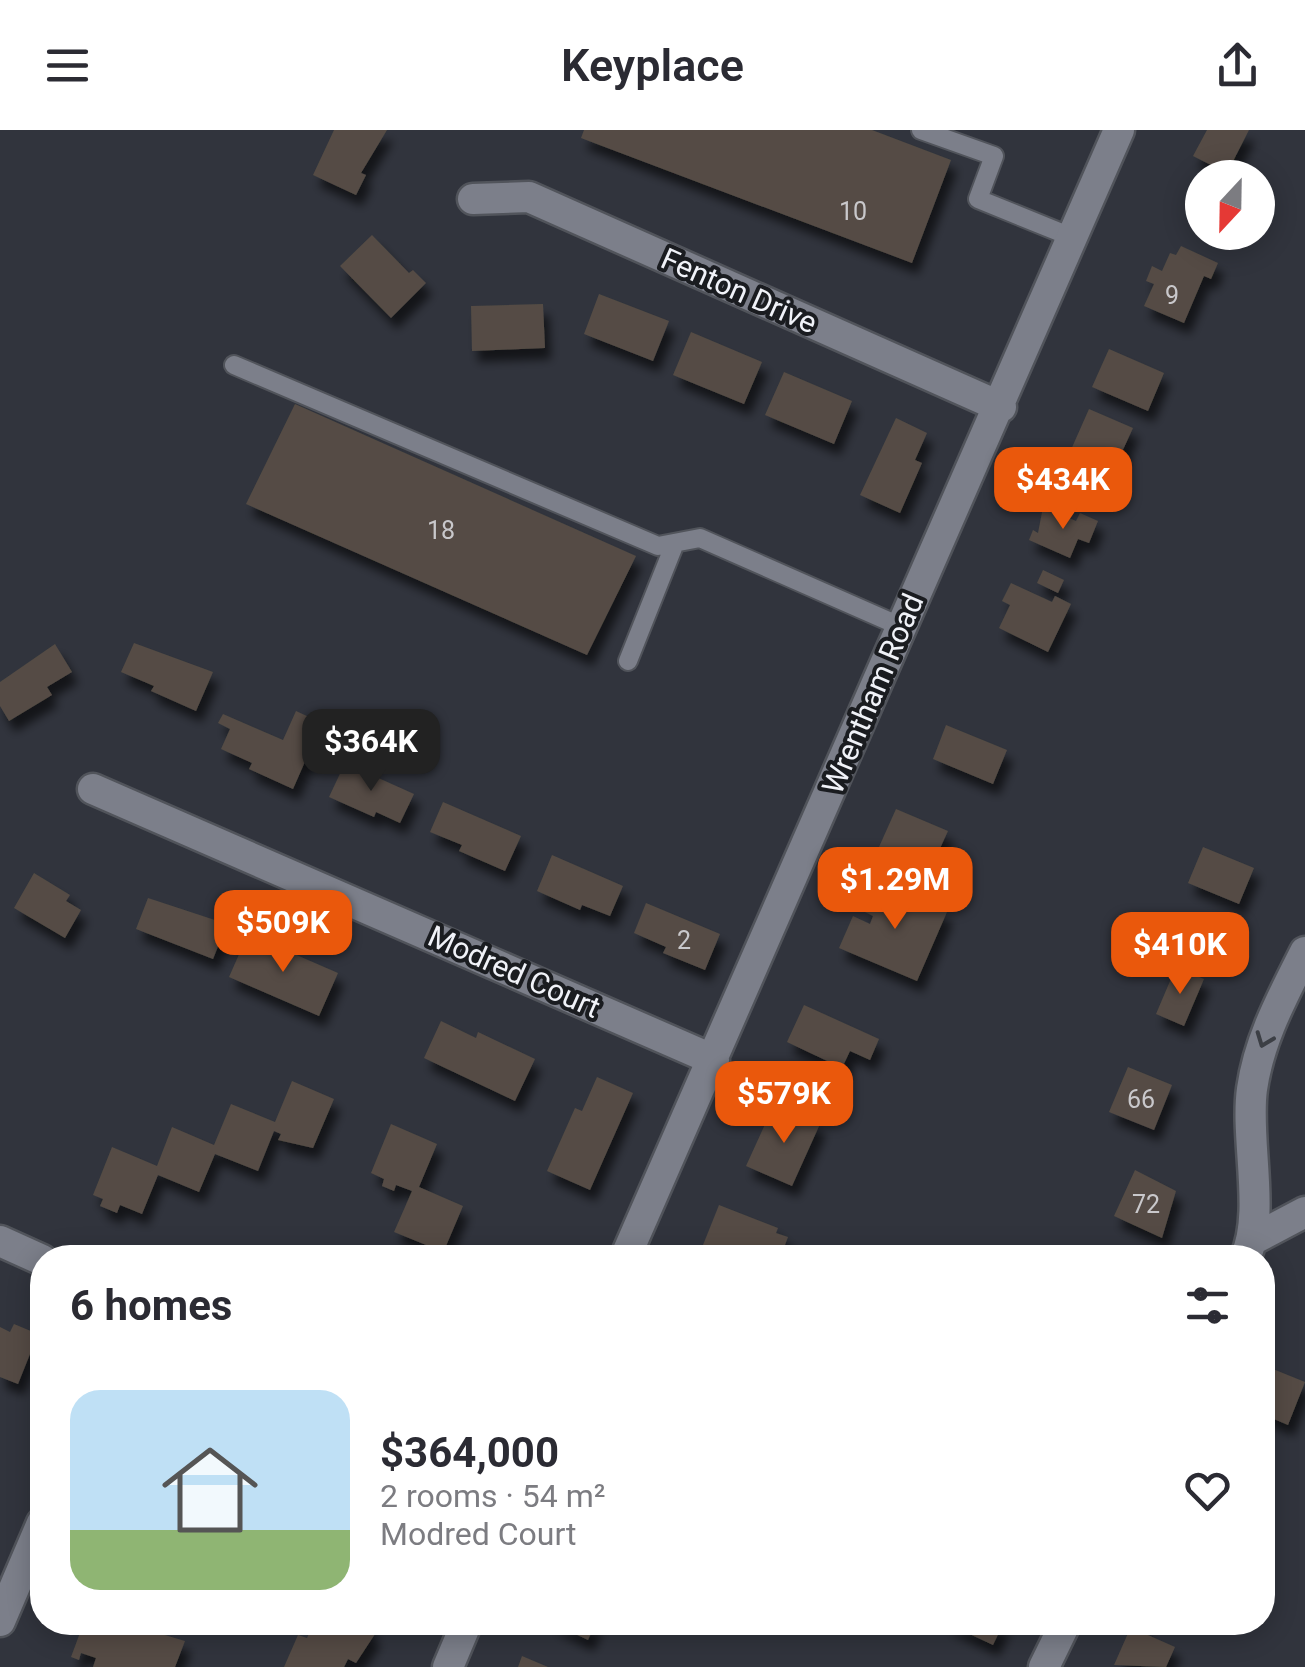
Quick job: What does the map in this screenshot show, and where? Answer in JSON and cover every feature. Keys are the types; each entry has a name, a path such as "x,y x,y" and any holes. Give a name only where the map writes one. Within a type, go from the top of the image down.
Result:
{"street":[{"name":"Wrentham Road","path":"631,1245 1120,130"},
{"name":"Fenton Drive","path":"473,200 529,198 1001,407"},
{"name":"Modred Court","path":"93,789 714,1060"},
{"path":"1250,1245 1252,1092 1259,1050 1305,952"},
{"path":"1255,1245 1305,1212"},
{"path":"0,1242 30,1255"},
{"path":"0,1621 30,1551"},
{"path":"448,1667 462,1635"},
{"path":"1044,1667 1060,1635"}],"lane":[{"path":"921,130 994,156 978,199 1074,238"},
{"path":"234,365 658,546 700,538 902,627"},
{"path":"628,660 674,542"}],"building":[{"path":"334,130 387,130 361,173 366,175 356,195 313,175"},
{"path":"584,130 872,130 951,160 912,263 581,138"},
{"path":"1207,130 1249,130 1234,160 1201,160 1193,156"},
{"path":"372,235 409,273 413,270 426,283 391,318 340,266"},
{"path":"1181,246 1218,263 1211,279 1204,276 1184,323 1144,306 1154,284 1146,281 1152,266 1162,271 1170,253 1176,255"},
{"path":"599,294 669,321 653,361 584,334"},
{"path":"543,304 545,348 472,351 471,306"},
{"path":"691,332 762,362 744,404 673,375"},
{"path":"1109,349 1164,373 1148,411 1092,387"},
{"path":"784,372 852,401 834,444 765,415"},
{"path":"295,404 636,556 587,655 246,504"},
{"path":"1089,409 1133,428 1109,480 1066,461"},
{"path":"896,418 927,433 915,460 922,463 900,513 860,495"},
{"path":"1043,507 1076,521 1080,513 1098,521 1089,543 1078,539 1070,558 1029,540 1033,530 1038,533"},
{"path":"1043,570 1064,580 1058,593 1037,583"},
{"path":"1011,583 1052,602 1055,596 1071,604 1048,652 999,628 1010,605 1002,601"},
{"path":"134,643 213,672 196,711 151,691 154,686 121,672"},
{"path":"55,644 72,672 47,687 52,695 9,721 0,706 0,682"},
{"path":"296,711 322,723 293,789 249,769 252,763 221,749 230,729 218,723 223,714 283,740"},
{"path":"946,725 1007,750 993,784 933,759"},
{"path":"345,763 414,794 400,823 376,812 374,817 329,797"},
{"path":"443,802 521,836 505,871 459,851 462,845 430,832"},
{"path":"896,809 948,831 930,870 879,847"},
{"path":"1203,847 1254,868 1239,904 1188,883"},
{"path":"552,855 623,886 610,916 582,905 580,910 537,891"},
{"path":"34,873 70,895 66,901 81,910 65,938 14,908"},
{"path":"878,883 947,912 917,981 839,948 853,916 870,924 873,916 865,912"},
{"path":"148,898 227,924 213,959 136,929"},
{"path":"646,903 720,934 705,970 663,953 666,947 634,933"},
{"path":"248,934 338,973 319,1016 229,977"},
{"path":"1176,967 1204,979 1184,1026 1156,1014"},
{"path":"804,1005 879,1039 870,1060 850,1051 842,1068 787,1042"},
{"path":"441,1021 476,1038 478,1032 535,1059 515,1101 424,1058"},
{"path":"1128,1067 1172,1085 1154,1130 1109,1112"},
{"path":"597,1077 633,1093 590,1190 547,1171 575,1108 582,1111"},
{"path":"292,1081 334,1099 313,1148 278,1140 281,1134 274,1131 258,1171 215,1154 199,1192 158,1175 142,1214 120,1205 117,1213 100,1206 103,1199 93,1195 112,1147 157,1166 172,1127 214,1145 231,1104 275,1122"},
{"path":"784,1107 820,1124 792,1186 746,1166 767,1120 776,1124"},
{"path":"391,1124 437,1144 419,1187 463,1206 446,1245 426,1245 394,1232 412,1191 396,1185 394,1191 382,1186 384,1179 371,1173"},
{"path":"1135,1170 1176,1191 1162,1238 1114,1216"},
{"path":"719,1205 778,1228 776,1233 788,1237 785,1245 703,1245"},
{"path":"14,1324 30,1331 30,1354 18,1384 0,1377 0,1327 10,1332"},
{"path":"1275,1370 1305,1382 1288,1425 1275,1420"},
{"path":"79,1635 165,1635 185,1641 175,1667 93,1667 96,1658 81,1653 79,1660 71,1657"},
{"path":"298,1635 374,1635 356,1663 348,1659 344,1667 284,1667"},
{"path":"972,1635 998,1635 993,1645"},
{"path":"1127,1635 1148,1635 1175,1647 1166,1667 1114,1665"},
{"path":"522,1656 548,1667 518,1667"}]}
